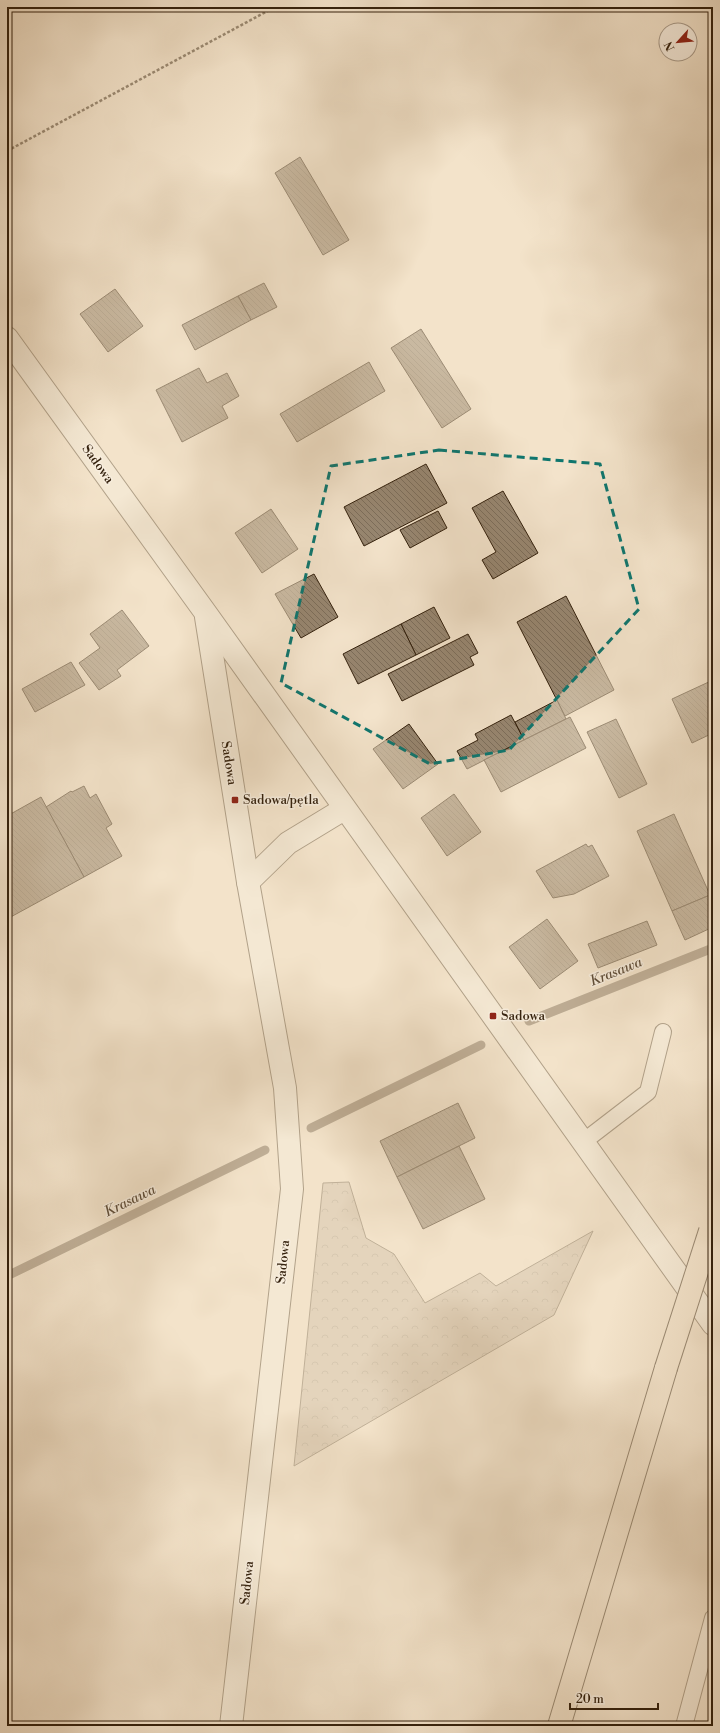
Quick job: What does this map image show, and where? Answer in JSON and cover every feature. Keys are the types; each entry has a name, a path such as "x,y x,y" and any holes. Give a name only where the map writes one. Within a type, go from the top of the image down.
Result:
{"highway":[{"path":"559,1726 666,1368 712,1227"}],"street":[{"name":"Sadowa","path":"7,338 205,612 248,882 285,1088 292,1188 231,1726"},
{"path":"205,612 344,809 583,1142 710,1312"},
{"path":"248,882 288,843 344,809"}],"lane":[{"path":"583,1142 648,1092 663,1032"},
{"path":"684,1726 713,1618"}],"path":[{"path":"7,151 275,7"}],"highlighted area":[{"path":"439,450 600,464 639,609 509,750 430,764 281,683 331,466"}],"green space":[{"path":"349,1182 366,1238 394,1254 425,1303 480,1273 496,1286 593,1231 554,1315 294,1466 323,1183"}],"building":[{"path":"300,157 349,240 323,255 275,173"},
{"path":"264,283 277,307 251,320 238,296"},
{"path":"115,289 143,326 108,352 80,314"},
{"path":"238,296 251,320 195,350 182,325"},
{"path":"421,329 471,409 442,428 391,348"},
{"path":"369,362 385,391 297,442 280,414"},
{"path":"199,368 207,383 227,373 239,396 222,406 228,418 182,442 156,390"},
{"path":"426,464 447,503 364,546 344,507"},
{"path":"503,491 538,553 493,579 482,560 496,552 472,508"},
{"path":"271,509 298,549 262,573 235,533"},
{"path":"438,511 447,528 410,548 400,530"},
{"path":"314,574 338,617 301,638 275,594"},
{"path":"566,596 614,690 565,716 517,622"},
{"path":"434,607 450,638 416,655 401,624"},
{"path":"122,610 149,646 117,670 121,676 99,690 79,663 100,648 90,634"},
{"path":"401,624 416,655 358,684 343,654"},
{"path":"468,634 478,653 470,657 474,665 402,701 388,674"},
{"path":"71,662 85,685 35,712 22,689"},
{"path":"713,680 713,733 692,743 672,699"},
{"path":"557,700 566,719 524,740 515,722"},
{"path":"511,715 524,740 467,769 457,751 478,740 475,734"},
{"path":"570,717 586,748 501,792 484,760"},
{"path":"616,719 647,784 619,798 587,732"},
{"path":"409,724 438,764 403,789 373,749"},
{"path":"84,786 90,798 96,794 112,824 106,828 122,856 84,877 46,807 71,791 72,792"},
{"path":"454,794 481,832 447,856 421,818"},
{"path":"41,797 84,877 7,919 7,816"},
{"path":"674,814 710,895 672,911 637,831"},
{"path":"586,844 588,847 592,845 609,876 574,894 553,898 536,871"},
{"path":"710,895 713,903 713,927 685,940 672,911"},
{"path":"547,919 578,961 540,989 509,947"},
{"path":"647,921 657,945 598,968 588,944"},
{"path":"458,1103 475,1138 397,1177 380,1141"},
{"path":"459,1146 485,1199 423,1229 397,1177"}],"waterway":[{"name":"Krasawa","path":"529,1021 713,948"},
{"name":"Krasawa","path":"311,1128 481,1045"},
{"name":"Krasawa","path":"7,1276 265,1150"}],"place":[{"name":"Sadowa/pętla","path":"235,800"},
{"name":"Sadowa","path":"493,1016"}]}
